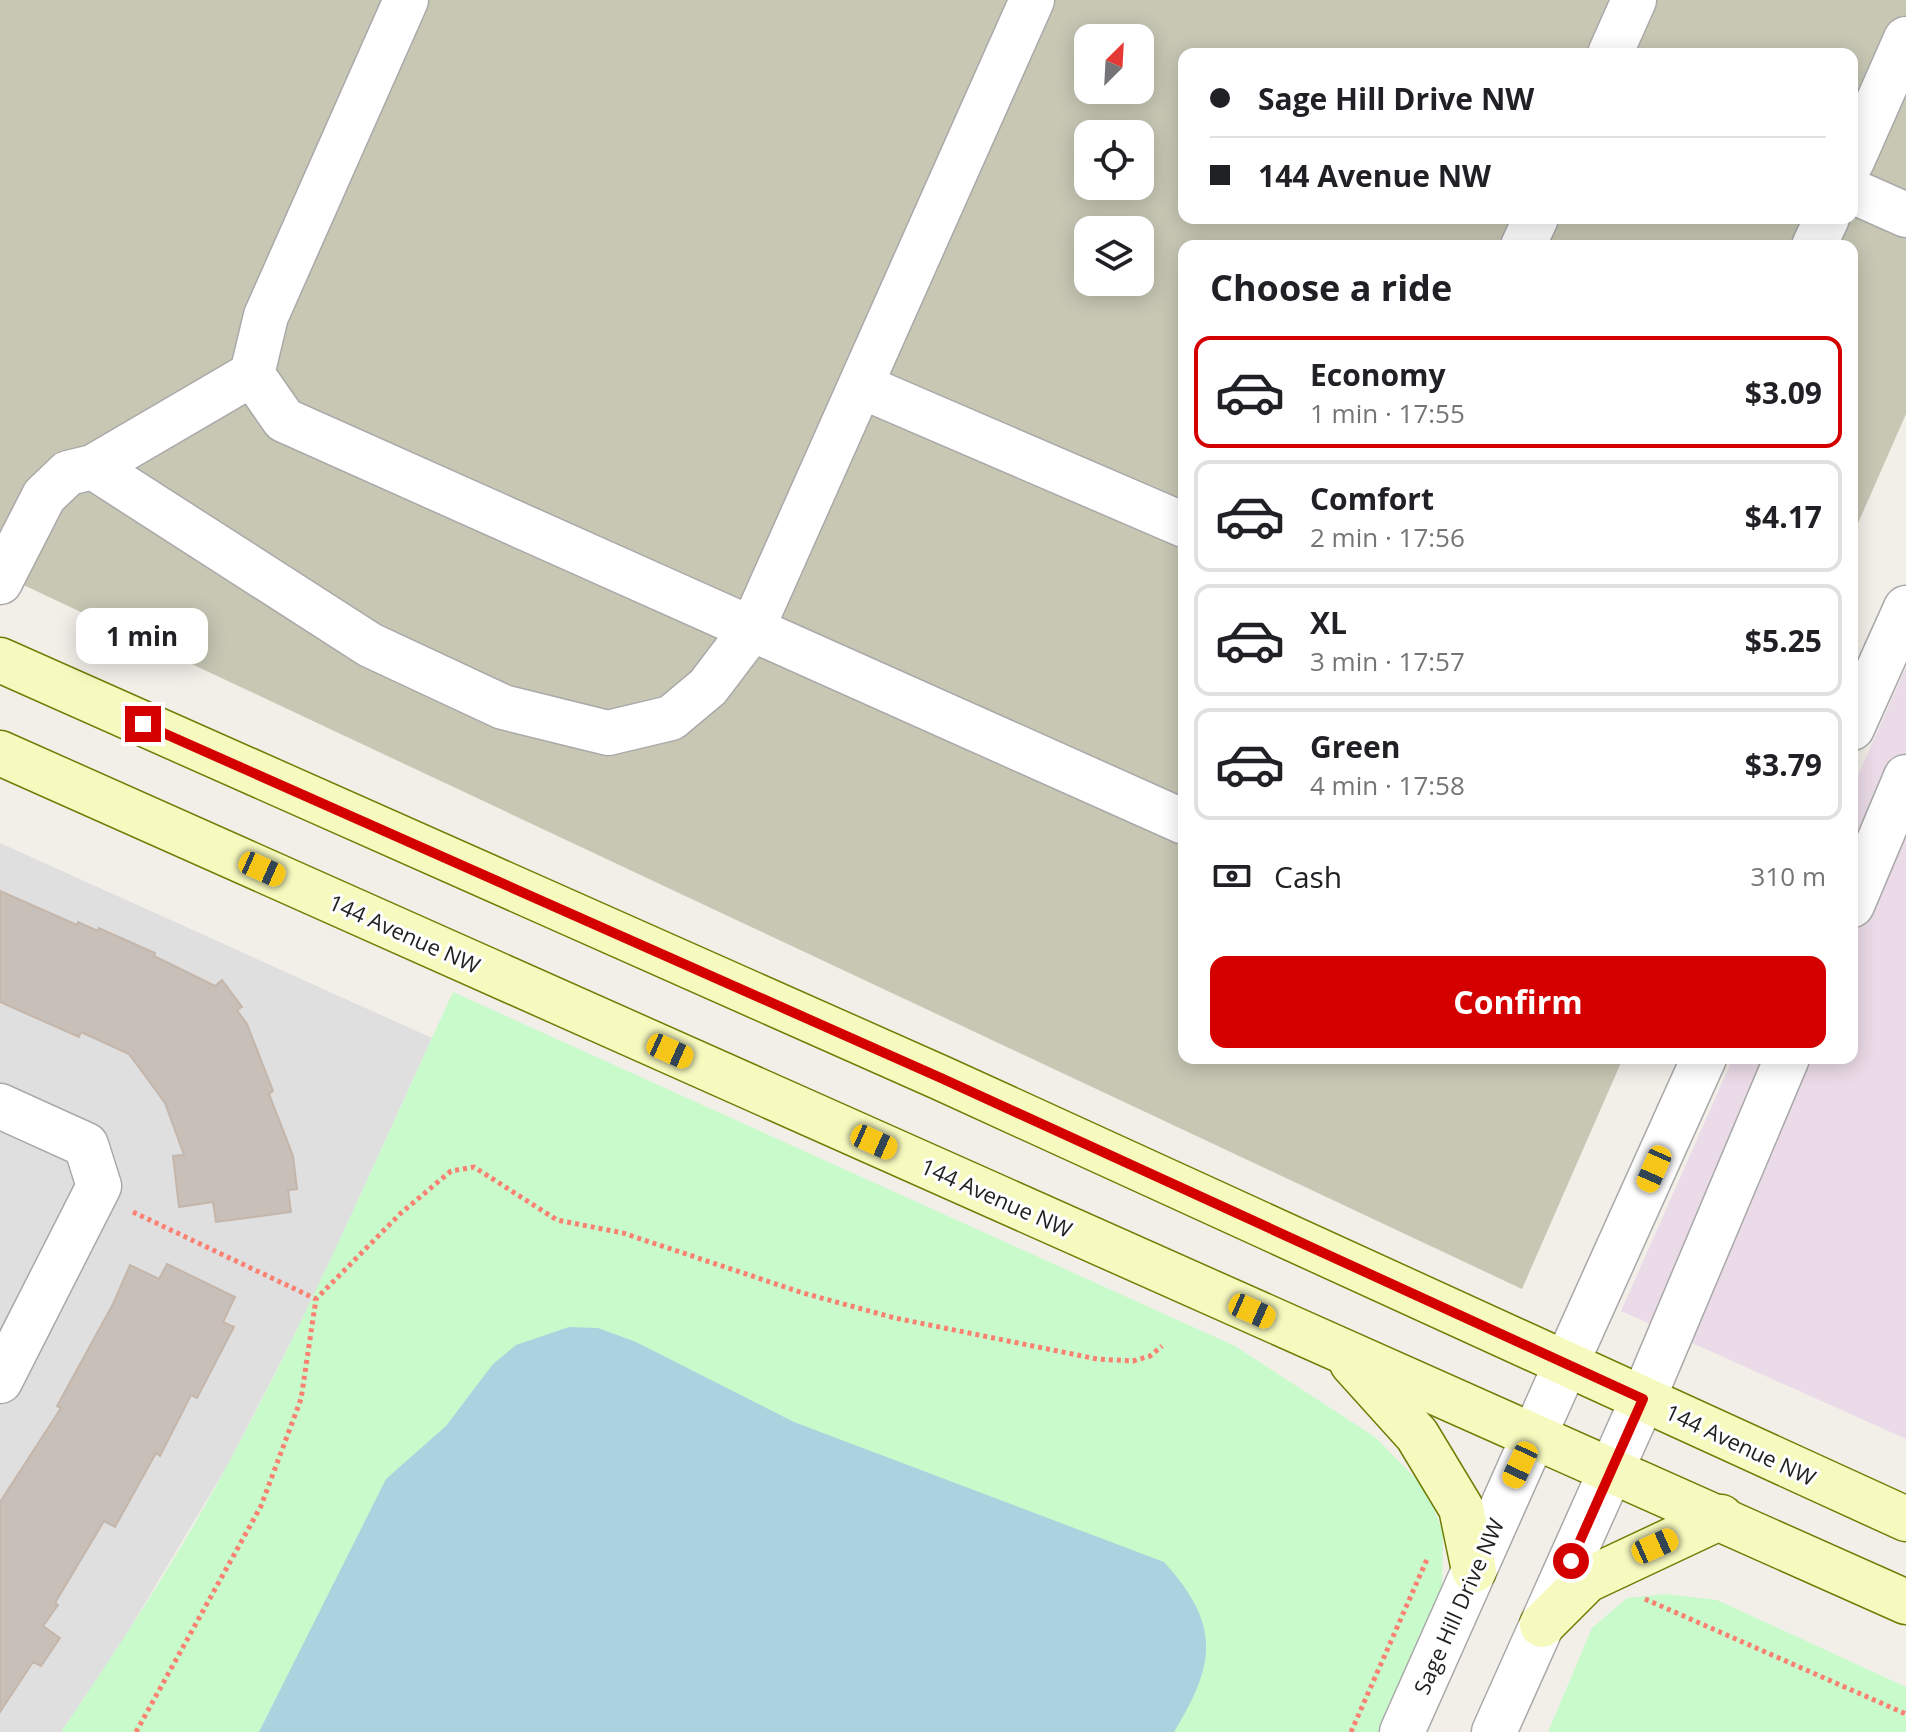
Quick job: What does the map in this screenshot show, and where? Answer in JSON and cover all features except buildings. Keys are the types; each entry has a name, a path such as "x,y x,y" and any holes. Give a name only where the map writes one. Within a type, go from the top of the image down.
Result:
{"main road":[{"name":"144 Avenue NW","path":"0,660 941,1078 1906,1519"},
{"name":"144 Avenue NW","path":"0,753 1906,1602"},
{"path":"1340,1350 1425,1447 1461,1508 1474,1570"},
{"path":"1542,1625 1587,1580 1721,1517"}],"street":[{"path":"0,582 44,496 68,473 93,467 252,374 266,316 406,0"},
{"path":"93,467 370,645 503,707 608,733 671,718 708,687 752,629 1032,0"},
{"path":"1613,48 1634,0"},
{"path":"1858,147 1906,39"},
{"path":"1858,194 1906,215"},
{"path":"252,374 284,420 1178,819"},
{"path":"861,386 1178,522"},
{"path":"1858,715 1906,608"},
{"path":"1858,891 1906,777"},
{"name":"Sage Hill Drive NW","path":"1402,1732 1701,1064"},
{"path":"1494,1732 1643,1399 1784,1064"},
{"path":"0,1106 86,1145 99,1186 0,1381"}],"path":[{"path":"136,1732 261,1506 301,1399 316,1299 401,1213 451,1171 474,1167 557,1220 623,1233 803,1293 895,1318 1097,1359 1133,1361 1150,1356 1162,1346"},
{"path":"99,1186 127,1209 316,1299"},
{"path":"1351,1732 1431,1547"},
{"path":"1687,1620 1906,1714"}],"shaded area":[{"path":"0,0 1906,0 1906,414 1858,523 1858,240 1178,240 1178,1064 1620,1064 1522,1289 0,574"},
{"path":"1906,667 1906,1439 1621,1311 1730,1064 1858,1064 1858,775"},
{"path":"0,843 432,1038 310,1305 227,1466 114,1655 61,1732 0,1732"}],"green space":[{"path":"453,992 1235,1346 1375,1437 1426,1489 1443,1532 1442,1590 1380,1732 61,1732 169,1566 259,1406 372,1171"},
{"path":"1665,1594 1717,1600 1906,1687 1906,1732 1548,1732 1592,1628 1627,1598"}],"water":[{"path":"569,1327 598,1328 636,1342 794,1422 1164,1562 1196,1605 1206,1645 1198,1685 1174,1732 259,1732 386,1479 446,1426 493,1364 516,1345"}],"route":[{"path":"143,724 941,1078 1643,1399 1571,1561"}]}
